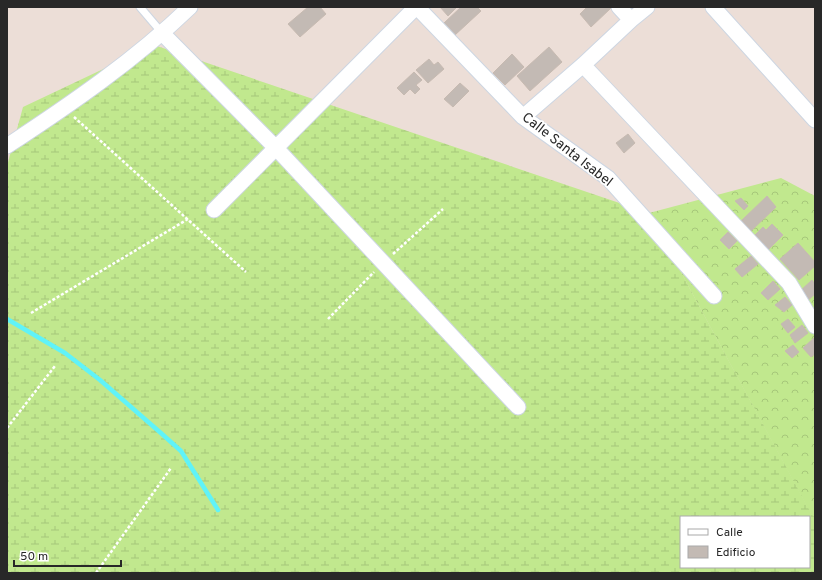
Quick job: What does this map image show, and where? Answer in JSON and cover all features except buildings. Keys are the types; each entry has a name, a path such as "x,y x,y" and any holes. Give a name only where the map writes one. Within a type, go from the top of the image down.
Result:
{"street":[{"path":"7,146 64,109 163,34 190,7"},
{"path":"214,210 417,7"},
{"name":"Calle Santa Isabel","path":"417,7 523,117 608,178 714,296"},
{"path":"619,7 631,20"},
{"path":"523,117 647,7"},
{"path":"712,7 815,120"},
{"path":"163,34 276,148 518,407"},
{"path":"583,65 789,283 815,326"}],"lane":[{"path":"140,7 163,34"}],"path":[{"path":"64,109 246,272"},
{"path":"32,313 188,219"},
{"path":"7,428 55,366"},
{"path":"96,573 171,468"}],"green space":[{"path":"154,45 649,213 812,515 815,517 815,573 7,573 7,166 23,107"},
{"path":"781,178 815,196 815,517 812,516 649,213"}],"waterway":[{"path":"7,319 65,353 100,380 181,451 218,510"}]}
